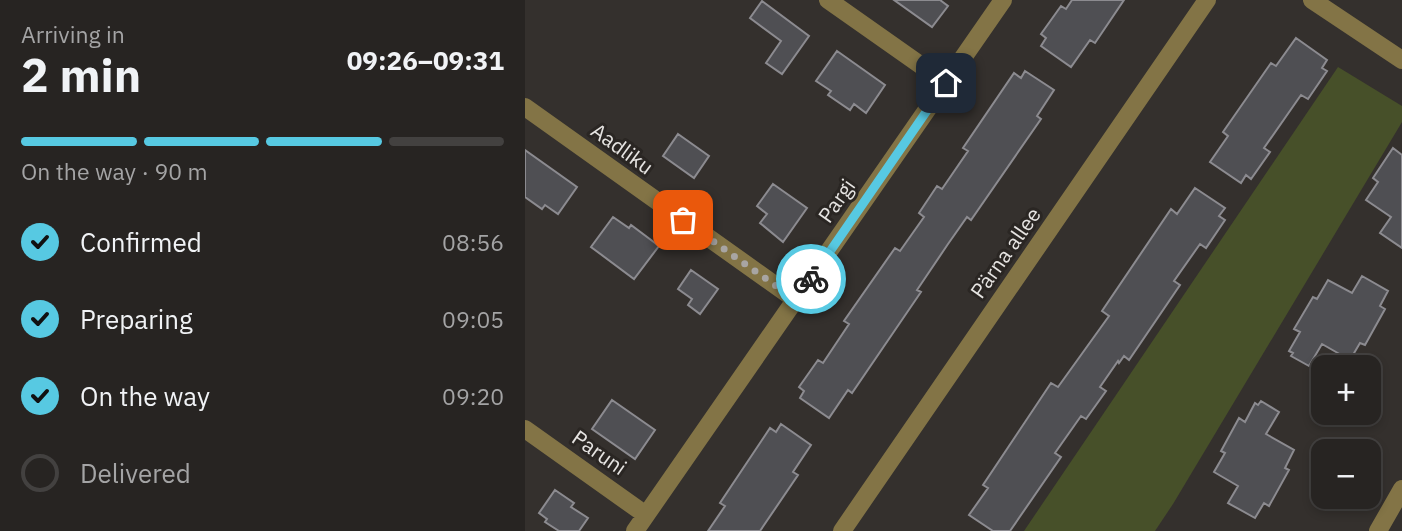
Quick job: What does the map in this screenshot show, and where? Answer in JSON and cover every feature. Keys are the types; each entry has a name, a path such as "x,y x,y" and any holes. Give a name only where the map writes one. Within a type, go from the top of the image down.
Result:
{"street":[{"path":"828,0 946,83"},
{"name":"Pargi","path":"635,531 1003,0"},
{"name":"Pärna allee","path":"842,531 1207,0"},
{"path":"1312,0 1402,60"},
{"name":"Aadliku","path":"525,107 796,300"},
{"name":"Paruni","path":"525,429 646,515"},
{"path":"1378,531 1402,489"}],"green space":[{"path":"1338,67 1402,106 1402,122 1155,531 1024,531"}],"building":[{"path":"894,0 940,0 948,6 932,27"},
{"path":"1072,0 1124,0 1095,43 1090,40 1071,67 1041,46 1046,38 1041,34 1061,6 1066,9"},
{"path":"762,1 809,36 782,74 766,63 781,41 750,18"},
{"path":"1296,38 1327,60 1322,68 1327,71 1308,99 1301,95 1264,148 1270,152 1251,179 1246,175 1241,183 1210,162 1228,136 1223,132 1271,63 1276,66"},
{"path":"837,51 885,85 866,113 854,104 850,110 828,95 831,91 816,81"},
{"path":"1025,71 1054,90 1037,116 1041,119 971,220 967,217 948,244 917,290 921,292 852,393 848,390 829,418 800,398 804,391 799,387 818,360 823,363 849,324 844,321 895,248 900,251 924,217 919,213 937,186 942,189 968,151 963,148 1014,73 1021,78"},
{"path":"678,134 709,156 694,178 663,156"},
{"path":"1393,148 1402,155 1402,248 1380,233 1391,217 1366,200 1378,182 1373,178"},
{"path":"525,150 577,187 558,214 545,205 542,209 525,197"},
{"path":"773,184 807,208 783,242 760,223 767,214 757,206"},
{"path":"1195,188 1225,208 1219,216 1225,220 1206,248 1200,244 1174,281 1180,285 1129,360 1124,356 1119,363 1118,361 1100,387 1106,391 1086,419 1081,416 1055,453 1061,457 1010,531 993,531 969,515 988,488 983,485 1051,383 1058,387 1109,316 1102,311 1171,209 1177,214"},
{"path":"613,217 629,228 631,225 659,246 634,279 591,247"},
{"path":"691,270 718,289 700,314 688,305 692,299 678,289"},
{"path":"1362,276 1388,291 1380,306 1385,309 1365,345 1360,343 1353,355 1341,355 1322,344 1316,355 1311,355 1309,366 1291,356 1293,353 1289,351 1300,332 1294,329 1313,297 1317,299 1328,280 1352,293"},
{"path":"612,400 655,430 635,459 592,429"},
{"path":"1261,401 1279,412 1266,434 1294,450 1285,468 1289,470 1269,506 1264,503 1255,518 1228,503 1238,486 1214,472 1225,453 1221,451 1239,418 1245,422 1255,403 1258,405"},
{"path":"781,424 811,445 793,472 798,475 760,531 708,531 725,506 720,503 770,428 776,432"},
{"path":"555,490 574,503 571,507 588,518 579,531 559,531 545,522 547,519 539,513"}],"way so far":[{"path":"683,220 796,300 811,279"}],"route":[{"path":"811,279 946,83"}]}
